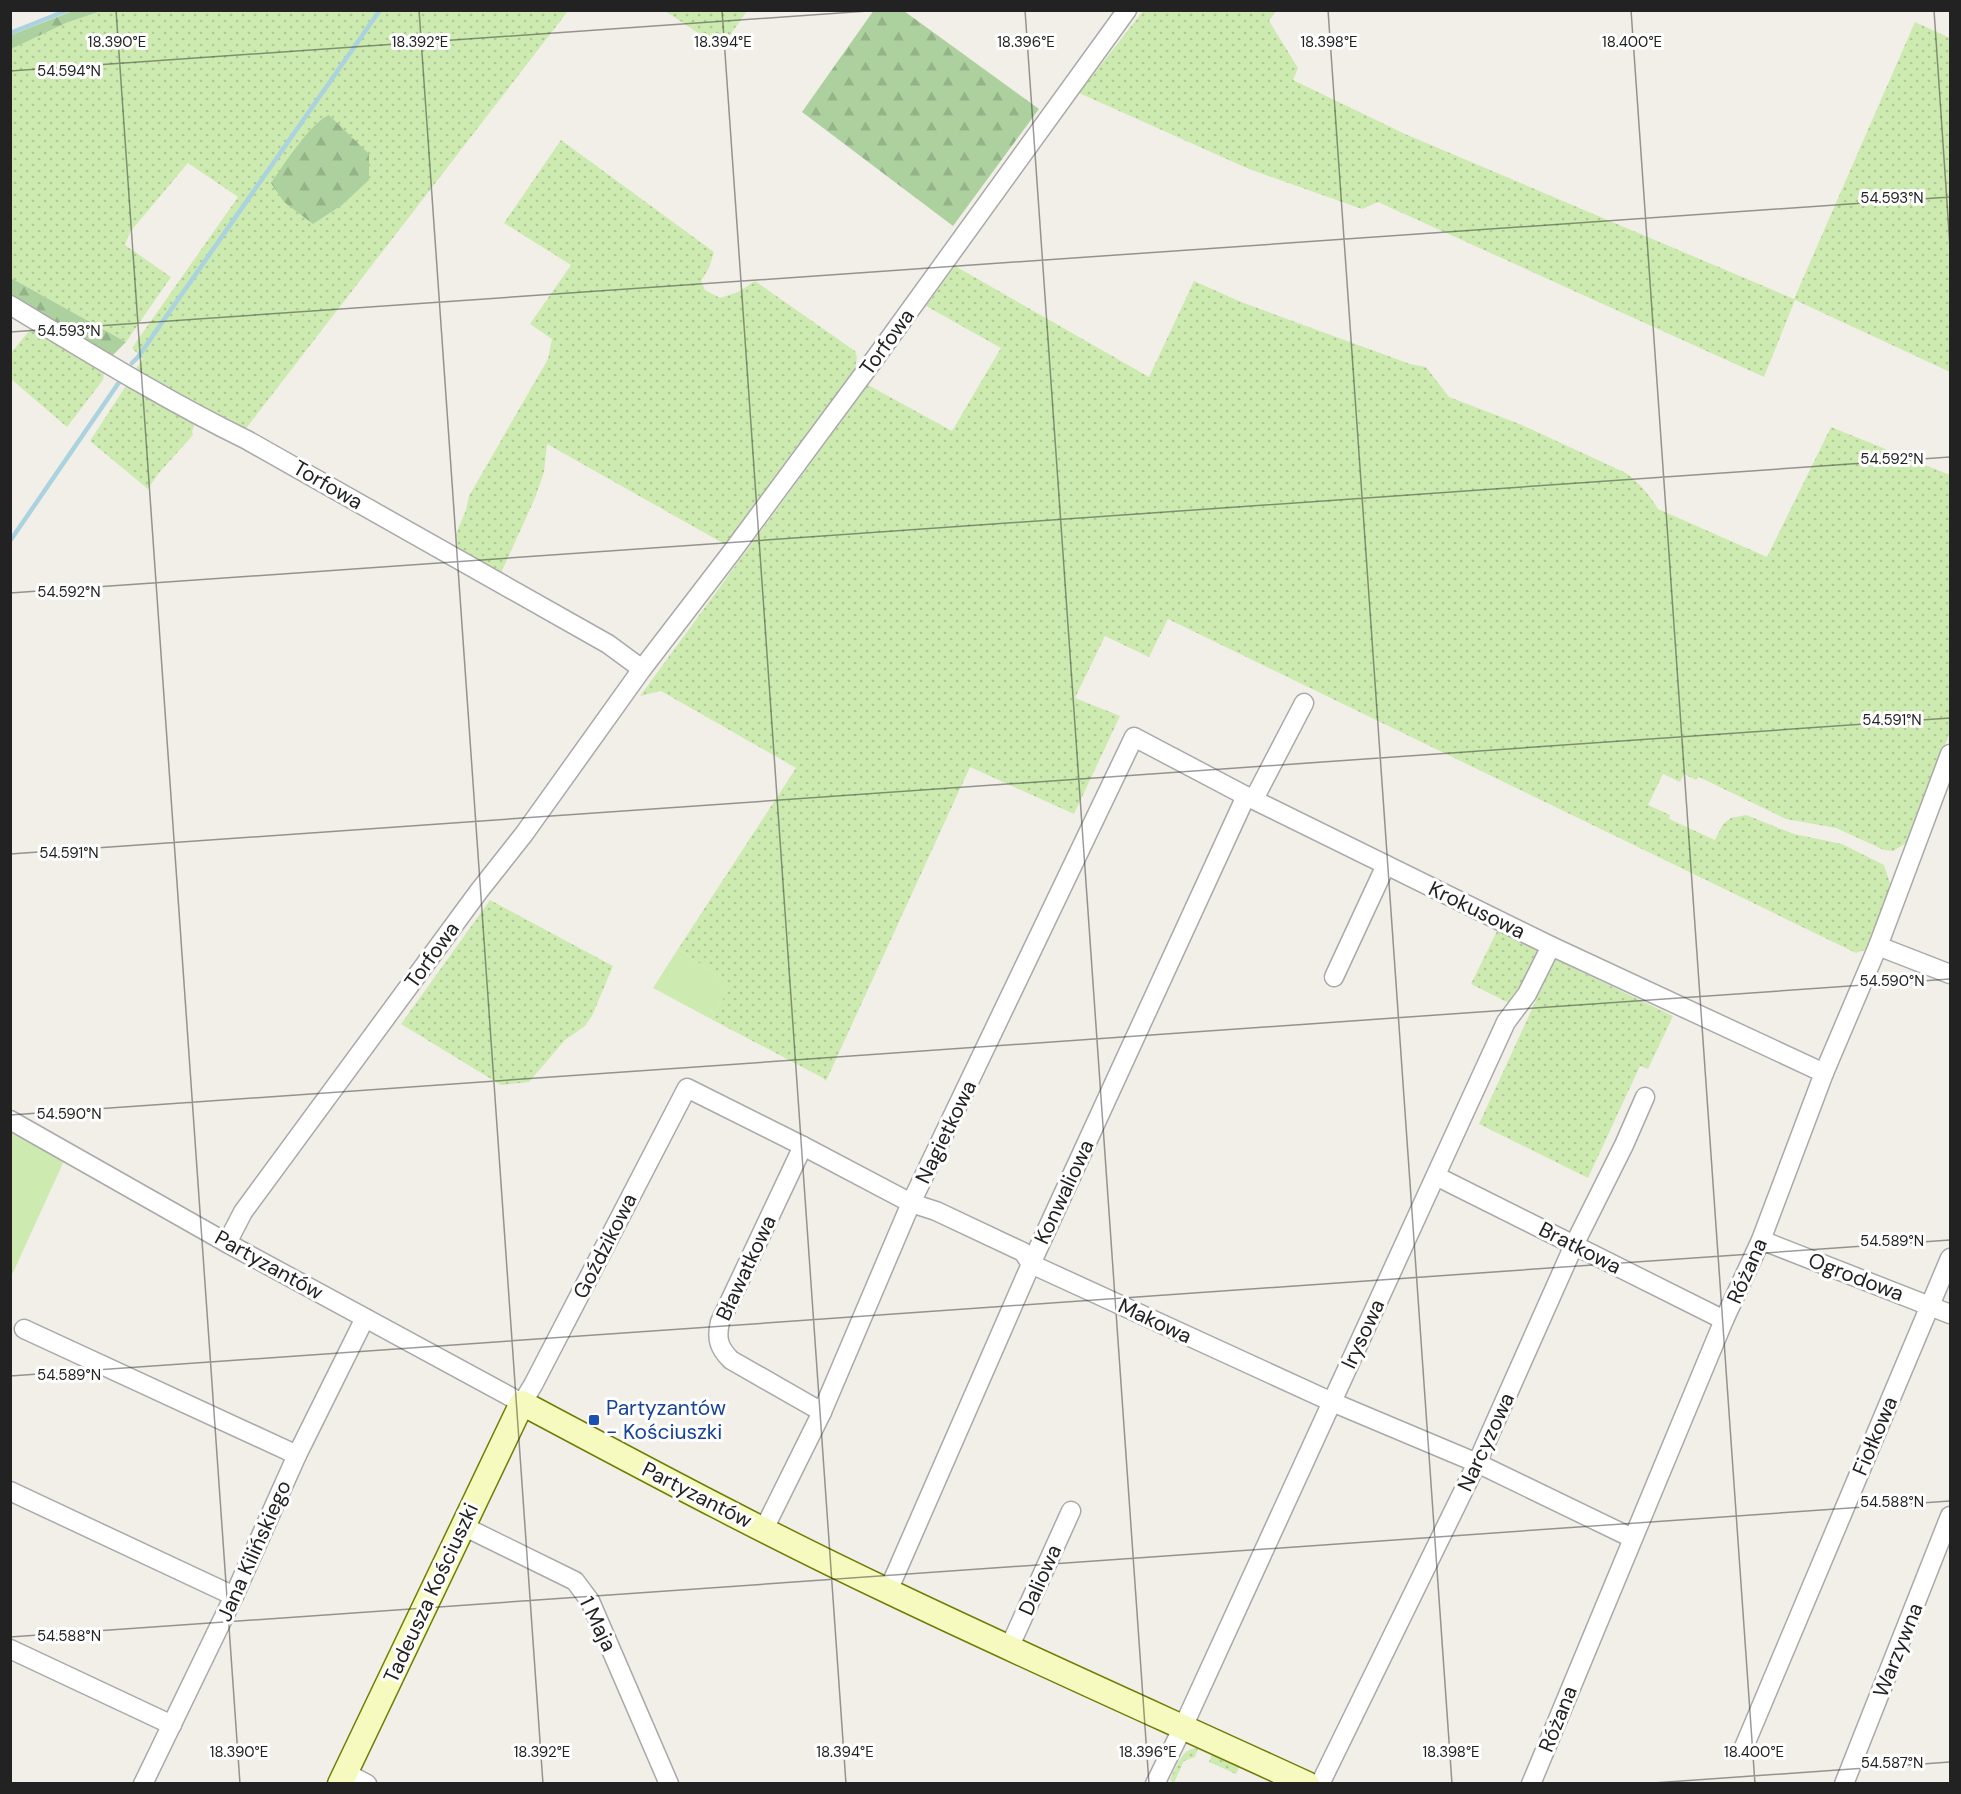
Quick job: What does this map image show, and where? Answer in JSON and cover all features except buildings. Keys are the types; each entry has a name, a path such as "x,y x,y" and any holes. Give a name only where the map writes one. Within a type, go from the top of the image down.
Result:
{"street":[{"name":"Torfowa","path":"227,1243 243,1212 479,891 524,834 642,669 876,357 1127,10"},
{"name":"Torfowa","path":"10,305 115,369 247,440 608,644 642,669"},
{"name":"Konwaliowa","path":"888,1591 1031,1264 1250,797 1304,703"},
{"name":"Krokusowa","path":"1134,737 1551,946 1824,1073"},
{"name":"Nagietkowa","path":"764,1529 822,1412 912,1203 1134,737"},
{"name":"Różana","path":"1531,1784 1724,1320 1761,1240 1824,1073 1878,946 1950,754"},
{"path":"1334,977 1386,865"},
{"name":"Irysowa","path":"1155,1784 1506,1022 1527,994 1551,946"},
{"path":"1878,946 1950,975"},
{"name":"Makowa","path":"687,1088 912,1203 936,1211 1023,1252 1031,1264 1332,1402 1477,1463 1632,1538"},
{"name":"Goździkowa","path":"522,1402 533,1385 687,1088"},
{"name":"Narcyzowa","path":"1320,1784 1477,1463 1574,1245 1646,1097"},
{"name":"Partyzantów","path":"10,1120 227,1243 656,1474 888,1591 1307,1784"},
{"name":"Bławatkowa","path":"803,1146 720,1322 717,1339 722,1351 731,1360 822,1412"},
{"name":"Bratkowa","path":"1436,1176 1724,1320"},
{"name":"Ogrodowa","path":"1761,1240 1950,1314"},
{"name":"Fiołkowa","path":"1744,1747 1950,1258"},
{"name":"Jana Kilińskiego","path":"143,1784 234,1596 297,1455 365,1318"},
{"path":"24,1329 297,1455"},
{"name":"Tadeusza Kościuszki","path":"343,1778 522,1402"},
{"path":"10,1491 234,1596"},
{"name":"Daliowa","path":"1009,1648 1071,1511"},
{"name":"Warzywna","path":"1844,1784 1950,1516"},
{"name":"1 Maja","path":"463,1526 575,1581 590,1601 669,1784"},
{"path":"10,1649 172,1725"},
{"path":"343,1778 367,1784"}],"green space":[{"path":"75,10 101,11 66,23 11,49 11,35"},
{"path":"874,10 904,11 1039,109 953,226 802,112"},
{"path":"101,11 568,11 244,431 135,370 143,359 132,348 238,197 188,163 130,232 125,245 171,277 126,342 11,278 10,49 66,23"},
{"path":"665,11 747,11 721,48"},
{"path":"1143,11 1276,11 1269,21 1298,68 1293,80 1405,134 1794,299 1915,22 1950,38 1950,372 1795,300 1764,377 1378,202 1362,209 1249,169 1079,93"},
{"path":"329,115 369,154 369,180 342,205 313,224 284,202 271,183 306,135"},
{"path":"561,140 714,252 709,268 701,281 705,290 720,298 738,292 755,281 855,351 857,357 855,369 728,546 547,444 544,472 535,498 501,573 458,548 456,534 469,496 548,359 552,339 530,324 571,265 504,223"},
{"path":"955,266 1149,377 1194,281 1241,302 1410,364 1426,367 1449,397 1522,425 1626,473 1644,490 1658,509 1767,557 1831,427 1950,475 1950,733 1908,842 1893,851 1884,850 1836,828 1786,819 1699,777 1696,780 1684,774 1680,782 1663,774 1648,805 1670,815 1669,819 1715,840 1723,824 1731,818 1746,815 1794,834 1842,844 1884,865 1890,883 1885,907 1865,950 1856,953 1168,619 1149,657 1105,636 1075,698 1120,716 1074,814 970,767 826,1081 711,1019 731,985 678,949 796,768 661,691 640,696 868,385 952,431 1001,348 926,306"},
{"path":"11,278 126,342 111,357 11,299"},
{"path":"34,325 104,373 103,380 67,427 11,379 11,353"},
{"path":"129,381 195,423 193,435 158,474 148,489 90,441"},
{"path":"490,900 613,966 592,1016 585,1026 565,1040 529,1082 501,1085 401,1024"},
{"path":"1497,931 1538,950 1511,1004 1471,984"},
{"path":"678,949 731,985 711,1019 653,988"},
{"path":"1555,959 1673,1016 1648,1069 1640,1066 1588,1178 1479,1124"},
{"path":"11,1133 64,1161 11,1277"},
{"path":"1195,1748 1198,1749 1195,1757 1184,1761 1174,1783 1170,1780 1179,1761"},
{"path":"1212,1754 1239,1767 1236,1774 1209,1762"}],"waterway":[{"path":"10,33 68,10"},
{"path":"132,363 380,10"},
{"path":"10,541 122,378"}],"place":[{"name":"Partyzantów - Kościuszki","path":"594,1420"}]}
